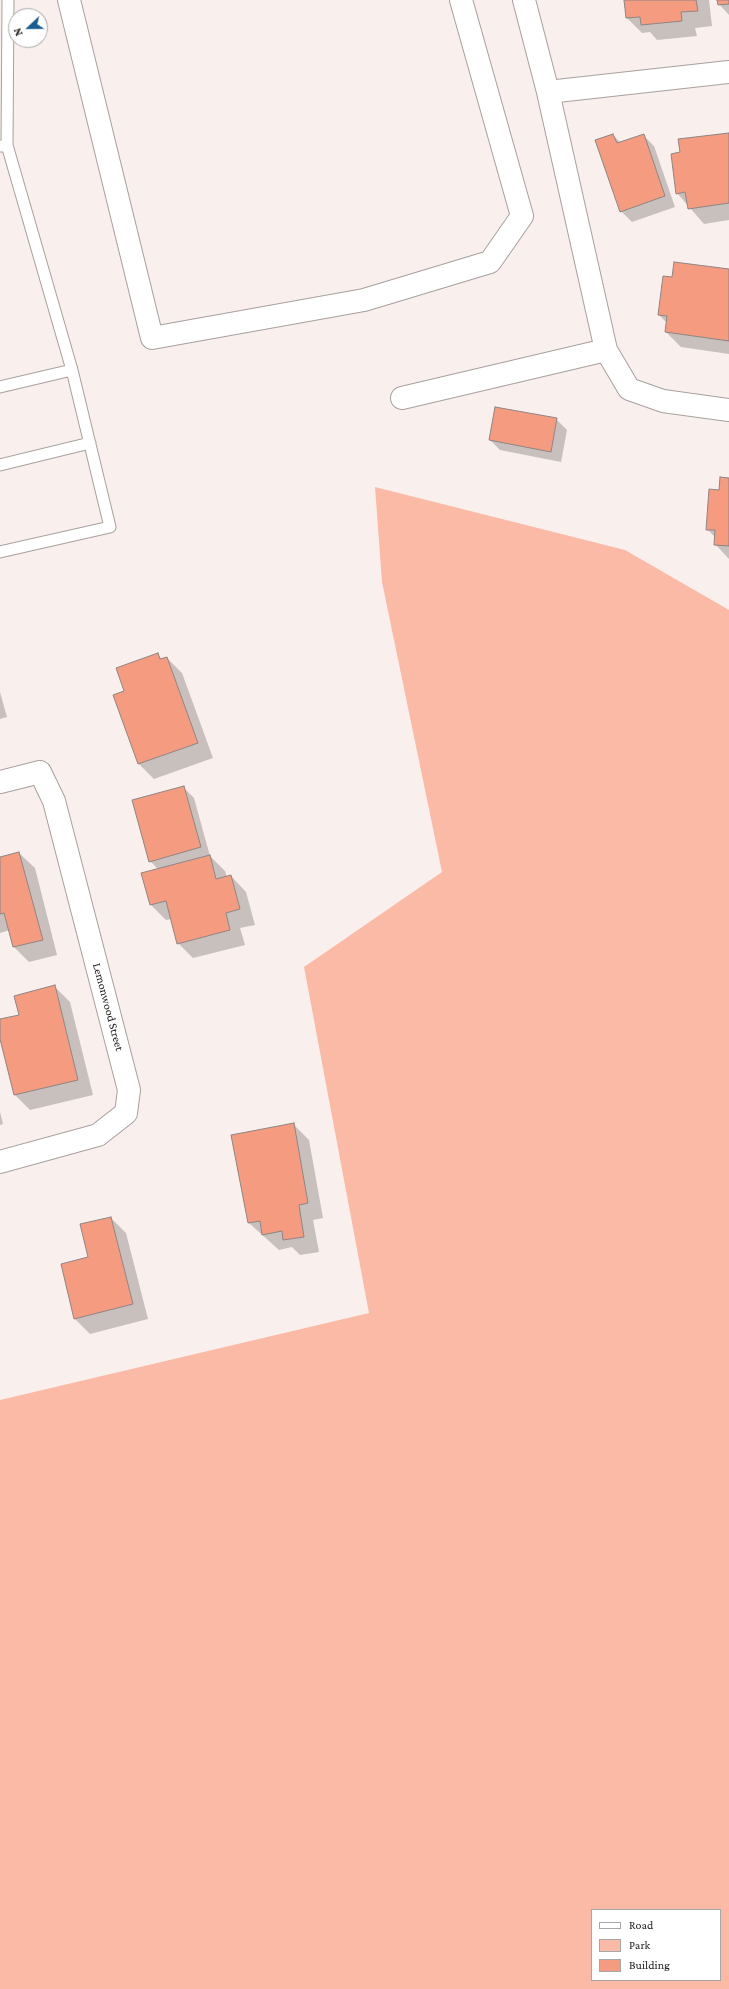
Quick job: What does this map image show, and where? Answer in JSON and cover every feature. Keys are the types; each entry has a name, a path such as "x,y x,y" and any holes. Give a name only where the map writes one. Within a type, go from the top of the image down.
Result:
{"street":[{"path":"69,0 152,338 364,300 490,262 522,216 462,0"},
{"path":"524,0 548,92 606,350 629,389 663,401 729,410"},
{"path":"548,92 729,72"},
{"path":"402,398 606,350"},
{"name":"Lemonwood Street","path":"0,782 40,772 54,801 129,1090 126,1113 98,1134 0,1162"}],"lane":[{"path":"0,552 110,527 72,370 3,145 8,0"},
{"path":"0,387 72,370"},
{"path":"0,465 90,443"}],"green space":[{"path":"375,487 625,550 729,610 729,1989 0,1989 0,1400 369,1313 304,967 442,872 382,582"}],"building":[{"path":"624,0 696,0 698,11 681,12 682,21 641,25 640,17 626,18"},
{"path":"717,0 729,0 729,4 718,5"},
{"path":"729,133 729,203 688,209 685,192 676,194 671,154 680,152 678,139"},
{"path":"613,134 617,143 644,134 665,196 620,212 595,140"},
{"path":"674,262 729,269 729,341 665,332 667,316 658,315 663,276 672,277"},
{"path":"495,407 557,418 551,452 489,440"},
{"path":"720,477 729,478 729,546 714,545 715,530 706,530 709,489 719,490"},
{"path":"158,653 160,659 167,657 198,743 138,764 113,695 124,691 116,668"},
{"path":"184,786 201,847 149,862 132,800"},
{"path":"19,852 43,940 13,947 4,913 0,914 0,857"},
{"path":"210,855 216,879 231,875 240,909 226,913 230,930 177,944 166,901 150,905 141,873"},
{"path":"55,985 78,1080 14,1095 0,1039 0,1019 19,1015 14,996"},
{"path":"294,1123 308,1203 299,1205 304,1237 283,1240 282,1231 262,1235 260,1221 248,1223 231,1135"},
{"path":"111,1217 133,1304 74,1319 61,1264 88,1257 80,1224"}]}
